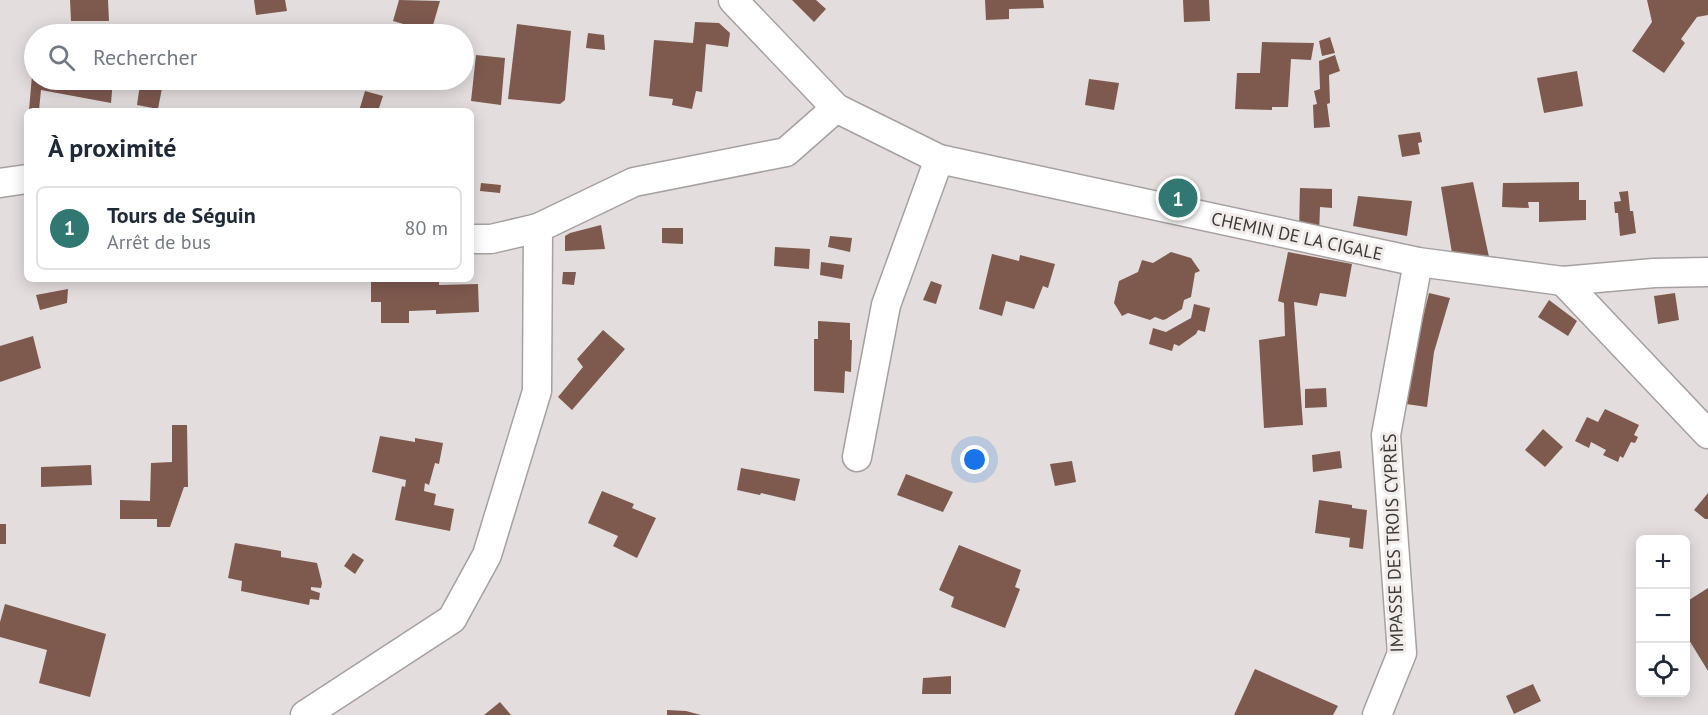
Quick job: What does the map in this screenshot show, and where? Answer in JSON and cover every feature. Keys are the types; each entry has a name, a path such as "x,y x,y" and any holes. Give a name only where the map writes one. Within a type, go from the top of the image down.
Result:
{"street":[{"name":"CHEMIN DE LA CIGALE","path":"733,0 836,108 939,159 1419,262 1563,281 1654,273 1708,272"},
{"path":"474,239 491,239 538,228 634,182 786,152 836,108"},
{"path":"857,457 885,305 939,159"},
{"path":"0,183 24,179"},
{"path":"305,715 453,620 487,555 537,392 538,228"},
{"name":"IMPASSE DES TROIS CYPRÈS","path":"1377,715 1402,653 1386,435 1419,262"},
{"path":"1563,281 1708,434"}],"building":[{"path":"70,0 108,0 109,21 71,21"},
{"path":"254,0 285,0 287,11 256,15"},
{"path":"399,0 440,1 433,24 403,24 393,21"},
{"path":"792,0 816,0 826,9 814,22"},
{"path":"985,0 1043,0 1044,8 1009,9 1009,19 986,20"},
{"path":"1183,0 1209,0 1210,21 1184,22"},
{"path":"1647,0 1708,0 1708,15 1697,17 1681,39 1685,43 1664,73 1632,51 1652,22"},
{"path":"695,22 719,23 730,33 728,47 706,44 702,92 696,91 692,109 672,105 673,99 649,96 654,40 693,43"},
{"path":"517,24 571,31 565,100 560,104 508,99"},
{"path":"588,33 604,35 605,50 586,48"},
{"path":"1330,37 1335,53 1322,56 1319,41"},
{"path":"1262,42 1314,43 1311,60 1291,59 1288,107 1272,107 1272,110 1235,109 1237,73 1260,73"},
{"path":"476,55 505,58 501,105 471,101"},
{"path":"1335,55 1340,71 1329,75 1330,103 1327,104 1330,127 1314,128 1313,105 1317,104 1314,91 1320,89 1319,61"},
{"path":"1577,71 1583,106 1544,113 1537,78"},
{"path":"1089,79 1119,83 1114,110 1085,105"},
{"path":"31,90 41,90 39,108 29,108"},
{"path":"41,90 112,90 111,103"},
{"path":"139,90 162,90 158,108 137,105"},
{"path":"365,91 383,96 379,108 360,108"},
{"path":"1420,132 1422,142 1418,143 1420,154 1402,157 1398,135"},
{"path":"1473,182 1489,257 1452,253 1441,187"},
{"path":"1579,182 1579,200 1586,200 1586,220 1539,222 1539,202 1528,202 1529,208 1502,207 1503,183"},
{"path":"481,183 501,185 500,193 480,191"},
{"path":"1300,188 1332,189 1332,208 1320,207 1319,236 1299,233"},
{"path":"1628,191 1636,233 1620,236 1618,213 1615,213 1614,202 1621,201 1619,192"},
{"path":"1358,196 1412,201 1407,236 1353,226"},
{"path":"601,225 605,249 565,251 565,236"},
{"path":"662,228 683,228 683,244 662,243"},
{"path":"830,236 852,238 850,252 828,247"},
{"path":"775,247 810,249 809,269 774,266"},
{"path":"1171,252 1191,258 1200,271 1195,273 1191,297 1184,300 1182,309 1163,320 1155,317 1150,320 1128,313 1122,316 1114,303 1119,281 1138,272 1142,260 1153,263"},
{"path":"1288,252 1352,264 1346,297 1320,293 1317,306 1294,302 1303,425 1264,428 1259,340 1285,336 1284,303 1278,301"},
{"path":"992,254 1019,261 1020,255 1055,264 1048,288 1043,286 1034,309 1006,301 1002,316 979,309"},
{"path":"821,262 844,265 842,279 820,275"},
{"path":"563,272 576,272 574,285 562,284"},
{"path":"931,281 942,285 936,304 923,300"},
{"path":"371,282 478,284 479,312 436,314 436,310 409,311 409,323 381,323 381,302 371,302"},
{"path":"68,289 67,303 40,310 36,295"},
{"path":"1429,293 1450,298 1434,352 1427,407 1406,404 1412,342 1417,342"},
{"path":"1675,293 1679,320 1658,324 1654,296"},
{"path":"1549,300 1577,321 1568,336 1538,317"},
{"path":"1194,304 1210,308 1205,332 1198,330 1179,346 1174,344 1172,351 1149,344 1153,328 1166,332 1191,318"},
{"path":"818,321 850,323 851,372 845,371 844,393 814,391 814,339 818,339"},
{"path":"603,330 625,349 572,410 558,397 583,367 577,359"},
{"path":"33,336 41,368 0,382 0,346"},
{"path":"1326,388 1327,407 1305,408 1305,389"},
{"path":"1605,409 1639,425 1634,435 1638,437 1635,443 1631,442 1623,458 1620,456 1618,462 1603,455 1606,450 1591,442 1589,448 1575,441 1587,417 1598,422"},
{"path":"172,425 187,425 188,487 184,487 170,527 157,527 157,519 120,519 120,500 150,501 151,463 172,462"},
{"path":"1543,429 1563,447 1545,467 1525,450"},
{"path":"380,436 415,442 415,438 443,443 439,464 435,463 429,485 425,483 424,491 436,494 434,505 454,509 450,531 395,520 402,486 405,487 406,480 372,472"},
{"path":"1340,451 1342,468 1313,472 1312,455"},
{"path":"1072,461 1076,482 1055,486 1050,464"},
{"path":"91,465 92,485 41,487 41,467"},
{"path":"741,468 800,479 795,501 737,490"},
{"path":"906,474 953,492 943,512 897,495"},
{"path":"602,491 634,504 632,508 656,518 637,558 613,546 618,536 588,523"},
{"path":"1708,493 1708,519 1705,519 1694,510"},
{"path":"1319,500 1352,505 1352,508 1367,510 1363,549 1349,547 1350,538 1315,533"},
{"path":"0,524 6,524 6,544 0,544"},
{"path":"235,543 281,551 281,557 317,563 321,588 311,587 311,590 320,593 319,600 310,599 309,605 241,591 242,581 228,578"},
{"path":"959,545 1021,570 1015,587 1020,589 1005,628 951,607 954,597 939,590"},
{"path":"353,553 364,560 355,574 344,566"},
{"path":"1708,588 1708,671 1690,642 1690,599"},
{"path":"5,604 106,634 90,697 39,683 47,650 0,637 0,622"},
{"path":"1255,669 1338,706 1333,715 1234,715"},
{"path":"951,676 951,694 922,694 923,678"},
{"path":"1533,684 1541,701 1514,714 1506,696"},
{"path":"500,702 511,715 484,715"},
{"path":"667,710 686,711 701,715 667,715"}],"place":[{"name":"Tours de Séguin","path":"1178,198"}]}
